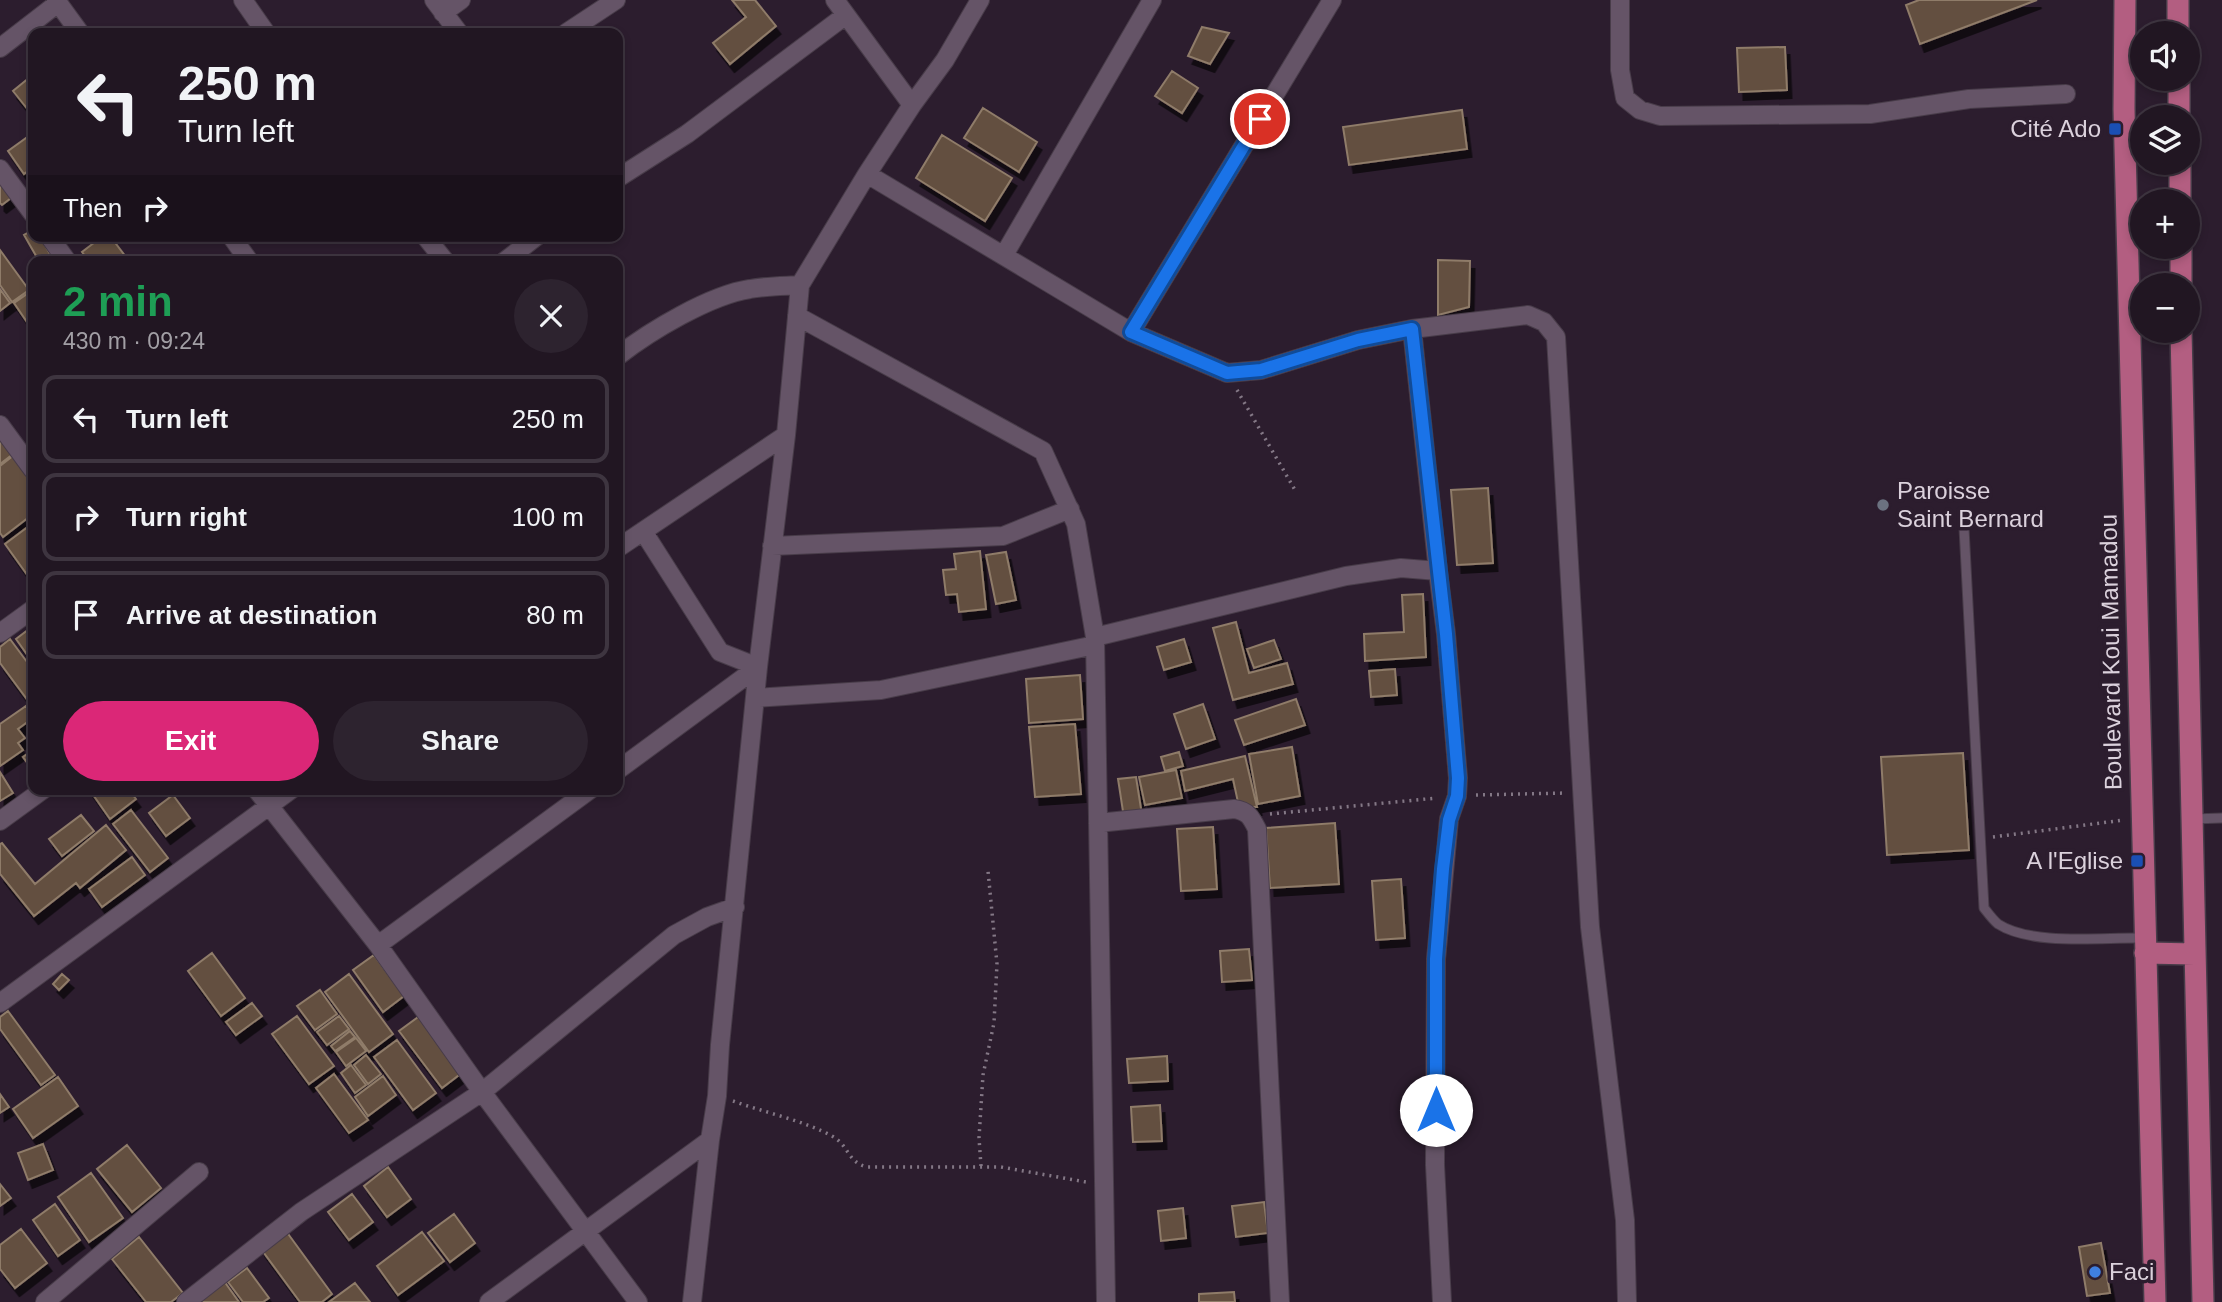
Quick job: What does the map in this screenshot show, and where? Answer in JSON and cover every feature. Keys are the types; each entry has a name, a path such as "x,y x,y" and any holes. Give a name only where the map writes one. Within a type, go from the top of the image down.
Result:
{"main road":[{"name":"Boulevard Koui Mamadou","path":"2125,0 2123,109 2155,1302"},
{"path":"2178,0 2179,21"},
{"path":"2181,343 2203,1302"},
{"path":"2144,946 2195,954"}],"street":[{"path":"243,0 263,28"},
{"path":"455,28 439,6 461,0"},
{"path":"574,28 616,0"},
{"path":"835,0 912,105"},
{"path":"692,1302 717,1096 758,667 786,435 800,285 867,174 912,105 946,60 980,0"},
{"path":"1004,255 1152,0"},
{"path":"1131,332 1332,0"},
{"path":"1620,0 1620,70 1625,98 1640,110 1660,116 1870,114 1969,99 2066,94"},
{"path":"0,48 57,1 76,28"},
{"path":"623,175 687,134 846,15"},
{"path":"0,169 28,208"},
{"path":"867,174 1131,332 1227,373 1261,370 1358,340 1412,329 1528,315 1544,322 1556,337 1590,927 1625,1220 1627,1302"},
{"path":"430,242 441,256"},
{"path":"511,256 529,242"},
{"path":"623,352 646,334 706,304 748,289 800,285"},
{"path":"797,316 1043,451 1076,524 1095,641 1106,1302"},
{"path":"1412,329 1446,634 1458,778 1457,796 1448,832 1436,959 1436,1165 1442,1302"},
{"path":"0,425 28,463"},
{"path":"623,539 643,531 786,435"},
{"path":"772,546 1003,536 1070,509"},
{"path":"643,531 720,652 758,667"},
{"path":"755,698 881,690 1095,641 1346,576 1401,568 1438,571"},
{"path":"0,633 28,613"},
{"path":"623,766 758,667"},
{"path":"0,821 36,795"},
{"path":"260,795 378,945 482,1092 638,1302"},
{"path":"0,1003 284,795"},
{"path":"378,945 583,795"},
{"path":"1098,823 1234,809 1245,811 1251,816 1257,829 1280,1302"},
{"path":"186,1302 301,1212 482,1092 674,935 706,917 735,907"},
{"path":"489,1302 710,1140"},
{"path":"45,1302 199,1172"}],"lane":[{"path":"1964,528 1984,908 1996,922 2010,930 2036,938 2144,946"},
{"path":"2191,819 2222,818"}],"path":[{"path":"1227,373 1295,490"},
{"path":"1251,816 1457,796 1583,792"},
{"path":"1980,838 2141,818"},
{"path":"981,1166 979,1138 983,1075 993,1023 997,964 988,871"},
{"path":"717,1096 827,1133 842,1143 853,1162 867,1167 1001,1167 1105,1185"}],"building":[{"path":"732,0 755,0 776,26 730,64 713,43 746,17"},
{"path":"1919,0 2037,0 1920,44 1906,5"},
{"path":"1202,27 1229,33 1210,64 1188,56"},
{"path":"1785,47 1787,90 1739,92 1737,48"},
{"path":"1172,71 1198,88 1182,113 1155,96"},
{"path":"28,79 28,110 13,91"},
{"path":"983,108 1037,142 1019,172 964,138"},
{"path":"1462,110 1467,149 1349,165 1343,127"},
{"path":"942,135 1012,178 985,221 916,178"},
{"path":"28,137 28,171 24,174 8,151"},
{"path":"0,183 11,198 2,205 0,203"},
{"path":"28,242 43,242 50,254 36,256"},
{"path":"95,242 115,242 125,256 85,256 82,252"},
{"path":"0,250 28,291 12,302 0,285"},
{"path":"1438,260 1470,261 1469,307 1438,315"},
{"path":"0,289 10,303 0,311"},
{"path":"28,293 28,324 14,303"},
{"path":"0,428 17,451 0,464"},
{"path":"18,452 28,465 28,518 3,537 0,533 0,466"},
{"path":"1488,488 1493,563 1457,565 1451,490"},
{"path":"28,527 28,576 5,544"},
{"path":"980,551 986,609 959,612 957,594 946,595 943,570 956,569 954,554"},
{"path":"1006,552 1016,600 996,604 986,555"},
{"path":"1423,594 1426,657 1365,661 1364,634 1404,632 1402,595"},
{"path":"1236,622 1249,673 1287,663 1293,684 1233,700 1213,628"},
{"path":"28,630 28,656 16,639"},
{"path":"10,639 28,663 28,701 0,663 0,647"},
{"path":"1184,639 1191,662 1164,670 1157,647"},
{"path":"1274,640 1281,659 1254,668 1247,649"},
{"path":"1395,669 1397,695 1371,697 1369,671"},
{"path":"1080,675 1083,719 1029,723 1026,679"},
{"path":"1296,699 1305,725 1244,745 1235,720"},
{"path":"1203,704 1215,739 1186,749 1174,714"},
{"path":"26,706 28,722 18,729 25,738 18,743 23,750 0,766 0,724"},
{"path":"1075,724 1081,794 1035,797 1029,727"},
{"path":"1292,747 1300,796 1258,804 1249,754"},
{"path":"1179,752 1183,766 1165,771 1161,757"},
{"path":"1963,753 1969,850 1887,855 1881,757"},
{"path":"1245,756 1257,807 1239,807 1233,779 1185,791 1181,771"},
{"path":"1176,770 1182,798 1145,805 1139,777"},
{"path":"0,772 13,793 0,801"},
{"path":"1136,777 1142,815 1124,818 1118,779"},
{"path":"93,795 133,795 136,799 110,819"},
{"path":"173,795 190,818 166,836 149,813"},
{"path":"131,810 168,858 150,872 113,824"},
{"path":"81,815 94,831 62,856 49,839"},
{"path":"1335,823 1339,884 1270,888 1266,828"},
{"path":"106,825 126,850 80,888 76,883 34,916 0,874 2,843 35,884"},
{"path":"1213,827 1217,889 1181,891 1177,829"},
{"path":"132,857 145,875 102,907 89,889"},
{"path":"1401,879 1405,938 1376,940 1372,881"},
{"path":"1249,949 1252,980 1222,982 1220,951"},
{"path":"212,953 245,998 221,1016 188,971"},
{"path":"374,955 404,996 383,1012 353,970"},
{"path":"62,974 69,980 59,990 53,984"},
{"path":"349,974 393,1034 369,1052 325,992"},
{"path":"320,990 337,1014 315,1030 297,1006"},
{"path":"252,1003 262,1016 236,1035 226,1022"},
{"path":"8,1011 55,1075 41,1085 0,1029 0,1017"},
{"path":"421,1015 463,1072 442,1088 399,1031"},
{"path":"297,1016 334,1066 309,1084 272,1034"},
{"path":"339,1016 349,1029 327,1045 317,1032"},
{"path":"350,1031 355,1037 335,1051 331,1046"},
{"path":"356,1038 366,1051 346,1066 336,1052"},
{"path":"397,1040 436,1093 413,1110 374,1057"},
{"path":"366,1055 381,1074 368,1084 354,1065"},
{"path":"1167,1056 1168,1081 1129,1083 1127,1059"},
{"path":"351,1065 366,1085 355,1093 341,1073"},
{"path":"334,1074 368,1120 349,1133 316,1088"},
{"path":"383,1076 396,1095 368,1116 355,1097"},
{"path":"58,1077 78,1106 33,1138 13,1109"},
{"path":"0,1094 9,1107 0,1113"},
{"path":"1160,1105 1162,1141 1133,1142 1131,1107"},
{"path":"43,1144 53,1170 28,1180 18,1153"},
{"path":"127,1145 161,1188 132,1212 97,1169"},
{"path":"388,1167 411,1199 387,1217 364,1186"},
{"path":"91,1173 123,1218 89,1242 58,1197"},
{"path":"0,1184 11,1198 0,1206"},
{"path":"352,1194 373,1222 349,1240 328,1212"},
{"path":"1264,1202 1268,1233 1236,1237 1232,1206"},
{"path":"55,1204 80,1240 58,1256 33,1220"},
{"path":"1183,1208 1186,1238 1161,1241 1158,1211"},
{"path":"454,1214 475,1243 450,1262 428,1233"},
{"path":"21,1229 47,1263 15,1288 0,1269 0,1245"},
{"path":"286,1231 332,1294 322,1302 300,1302 261,1249"},
{"path":"422,1232 444,1261 398,1295 377,1266"},
{"path":"139,1237 183,1293 171,1302 146,1302 112,1259"},
{"path":"2101,1243 2110,1293 2087,1296 2079,1247"},
{"path":"247,1268 269,1298 263,1302 243,1302 228,1282"},
{"path":"224,1281 239,1302 202,1302 200,1298"},
{"path":"355,1283 370,1302 329,1302"},
{"path":"1234,1292 1235,1302 1199,1302 1199,1294"}],"place":[{"name":"Cité Ado","path":"2115,129"},
{"name":"Paroisse Saint Bernard","path":"1883,505"},
{"name":"A l'Eglise","path":"2137,861"},
{"name":"Faci","path":"2095,1272"}],"route":[{"path":"1260,119 1131,332 1227,373 1261,370 1358,340 1412,329 1446,634 1458,778 1443,869 1436,959 1436,1110"}]}
